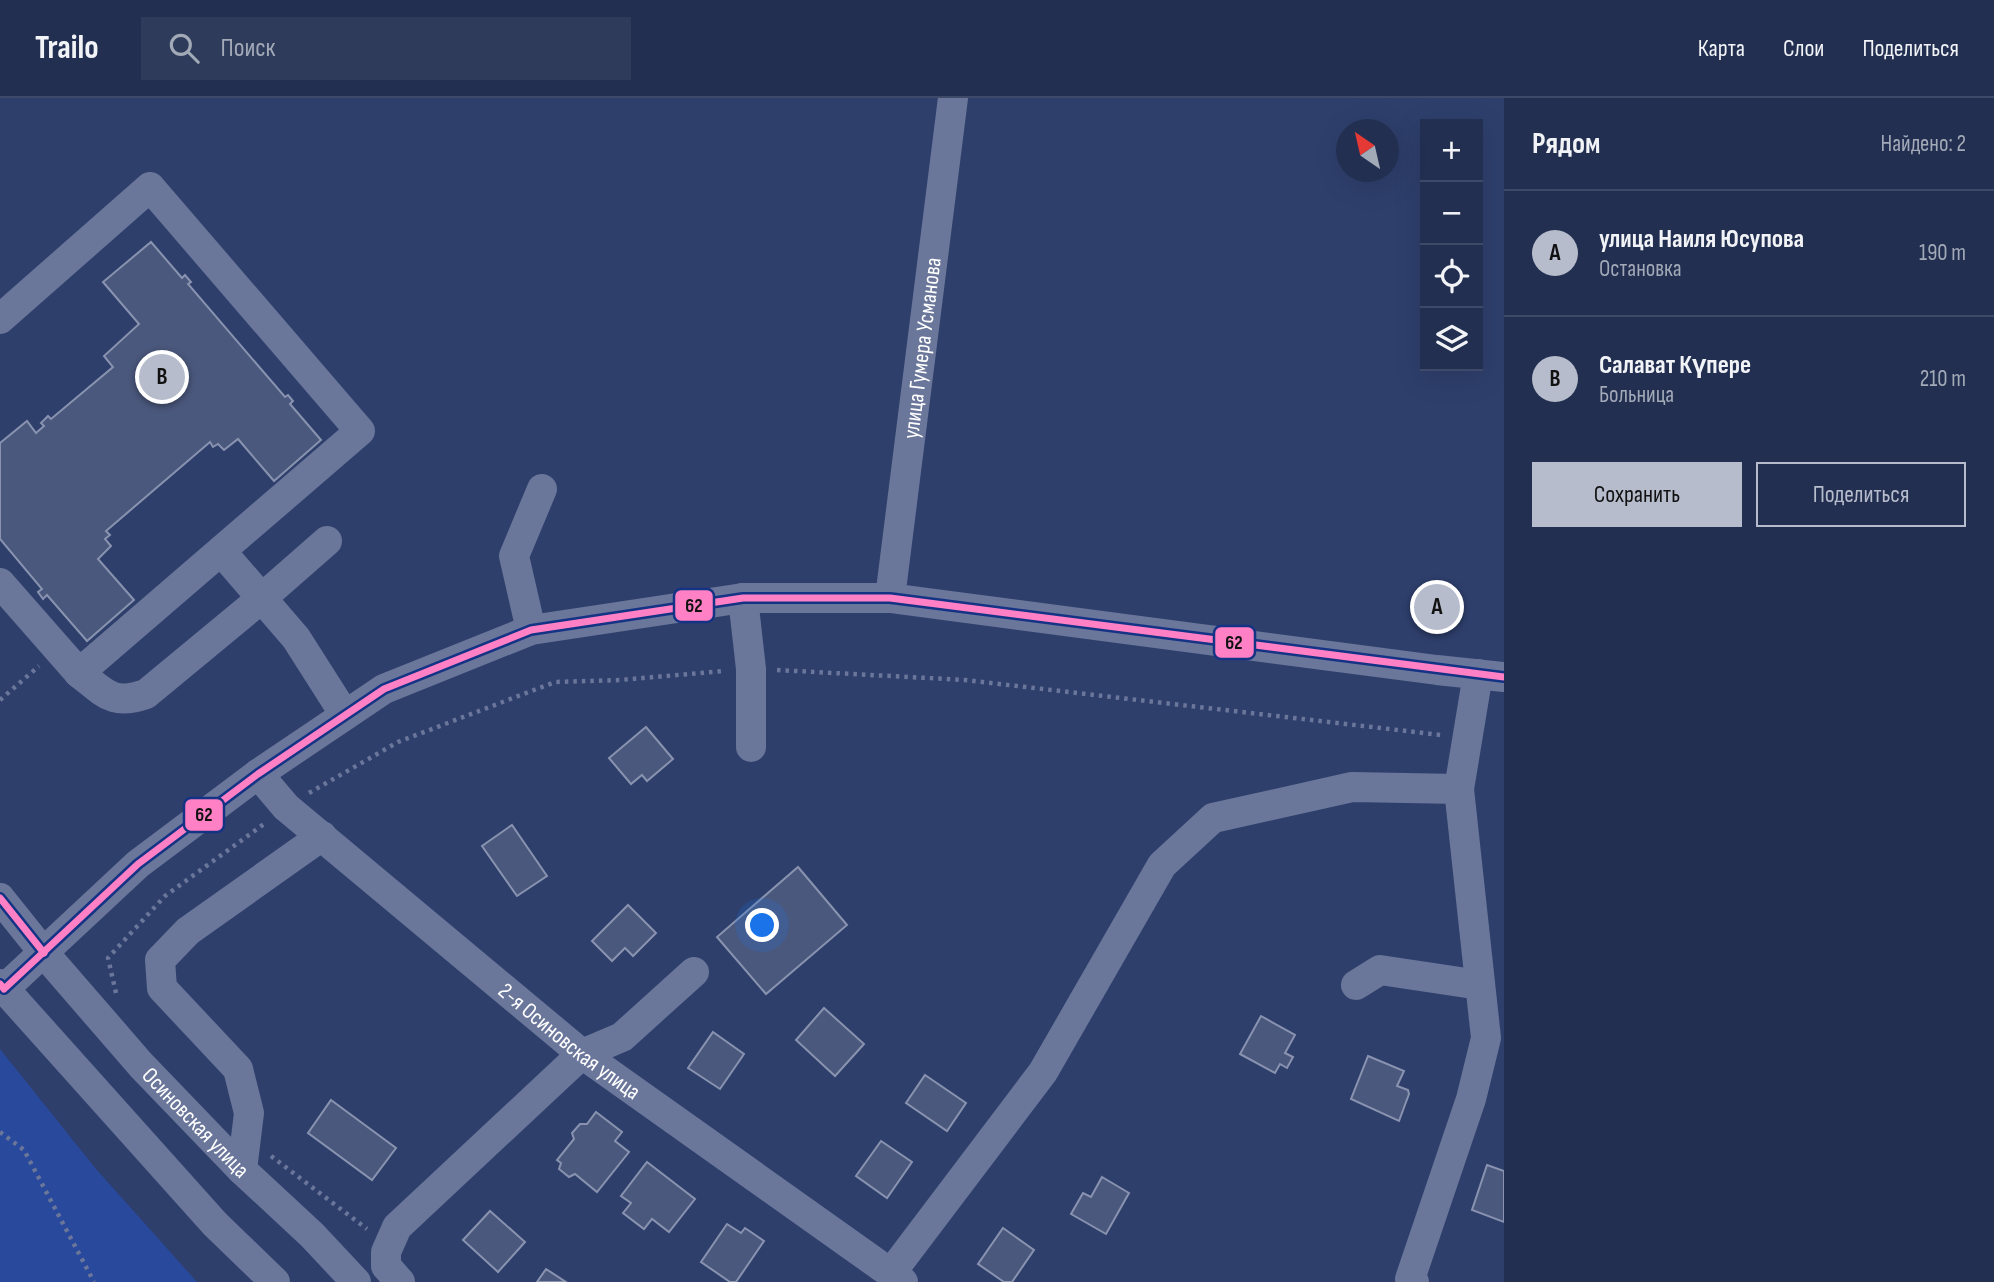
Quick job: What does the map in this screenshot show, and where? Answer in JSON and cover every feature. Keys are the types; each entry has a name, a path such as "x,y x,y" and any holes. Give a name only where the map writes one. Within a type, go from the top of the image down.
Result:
{"street":[{"name":"улица Гумера Усманова","path":"890,598 953,98"},
{"path":"0,319 150,187 359,432 79,673"},
{"path":"531,630 514,556 542,489"},
{"path":"0,583 79,673 107,694 126,701 146,694 327,541"},
{"path":"221,551 296,638 345,715"},
{"path":"743,598 751,669 751,747"},
{"path":"275,1282 215,1224 2,987 44,953 138,864 258,774 384,689 531,630 743,598 890,598 1491,676 1468,738 1460,789 1486,1038 1471,1099 1410,1279 1414,1282"},
{"name":"2-я Осиновская улица","path":"258,774 286,807 582,1054 897,1278"},
{"path":"897,1278 1043,1072 1162,865 1213,818 1352,787 1460,789"},
{"path":"242,1170 249,1113 237,1069 162,988 160,960 188,931 322,836"},
{"name":"Осиновская улица","path":"0,898 141,1065 242,1170 312,1235 356,1282"},
{"path":"1356,985 1380,970 1480,985"},
{"path":"400,1282 386,1266 386,1252 397,1227 582,1054 622,1037 694,972"}],"path":[{"path":"0,700 58,650"},
{"path":"165,896 286,807 398,741 555,682 620,680 751,669 965,680 1468,738"},
{"path":"0,1132 24,1150 94,1282"},
{"path":"267,1153 374,1234"}],"shaded area":[{"path":"0,1049 96,1169 197,1282 0,1282"}],"building":[{"path":"151,242 182,278 185,275 191,282 188,284 285,397 288,395 293,401 290,404 321,440 274,481 238,439 224,450 218,444 213,447 210,442 106,531 110,535 105,539 111,546 98,559 134,600 87,641 47,595 43,599 38,592 42,589 0,539 0,443 27,421 36,433 44,426 41,423 48,416 51,419 113,367 104,356 139,324 103,282"},
{"path":"646,727 673,759 647,781 642,775 631,784 609,758"},
{"path":"512,825 547,876 517,896 482,846"},
{"path":"798,867 847,925 766,994 717,937"},
{"path":"628,905 656,933 633,956 625,948 612,961 592,941"},
{"path":"824,1008 864,1044 835,1076 796,1040"},
{"path":"1261,1016 1295,1035 1285,1053 1293,1057 1287,1068 1280,1064 1275,1073 1240,1054"},
{"path":"713,1032 744,1054 720,1089 688,1068"},
{"path":"1368,1056 1404,1071 1397,1086 1408,1090 1409,1094 1399,1121 1351,1099"},
{"path":"925,1075 966,1103 947,1131 906,1103"},
{"path":"331,1100 396,1148 372,1180 308,1133"},
{"path":"596,1112 622,1132 615,1141 629,1152 597,1192 575,1174 569,1177 559,1169 561,1163 557,1160 574,1139 572,1133 580,1124 587,1124"},
{"path":"881,1141 912,1162 887,1198 856,1176"},
{"path":"647,1162 695,1199 669,1232 652,1219 644,1229 623,1213 631,1203 621,1196"},
{"path":"1487,1165 1504,1171 1504,1222 1472,1210"},
{"path":"1102,1177 1129,1193 1106,1234 1071,1214 1083,1193 1091,1197"},
{"path":"490,1211 525,1242 498,1272 463,1240"},
{"path":"727,1224 741,1233 745,1228 764,1241 736,1282 730,1282 701,1262"},
{"path":"1003,1228 1034,1250 1012,1282 1004,1282 978,1264"},
{"path":"546,1269 566,1282 537,1282"}],"transit line":[{"name":"62","path":"0,984 4,989 138,864 258,774 384,689 531,630 743,598 890,598 1504,677"},
{"name":"62","path":"0,898 44,953"}],"place":[{"name":"Салават Күпере","path":"162,377"},
{"name":"улица Наиля Юсупова","path":"1437,607"}]}
